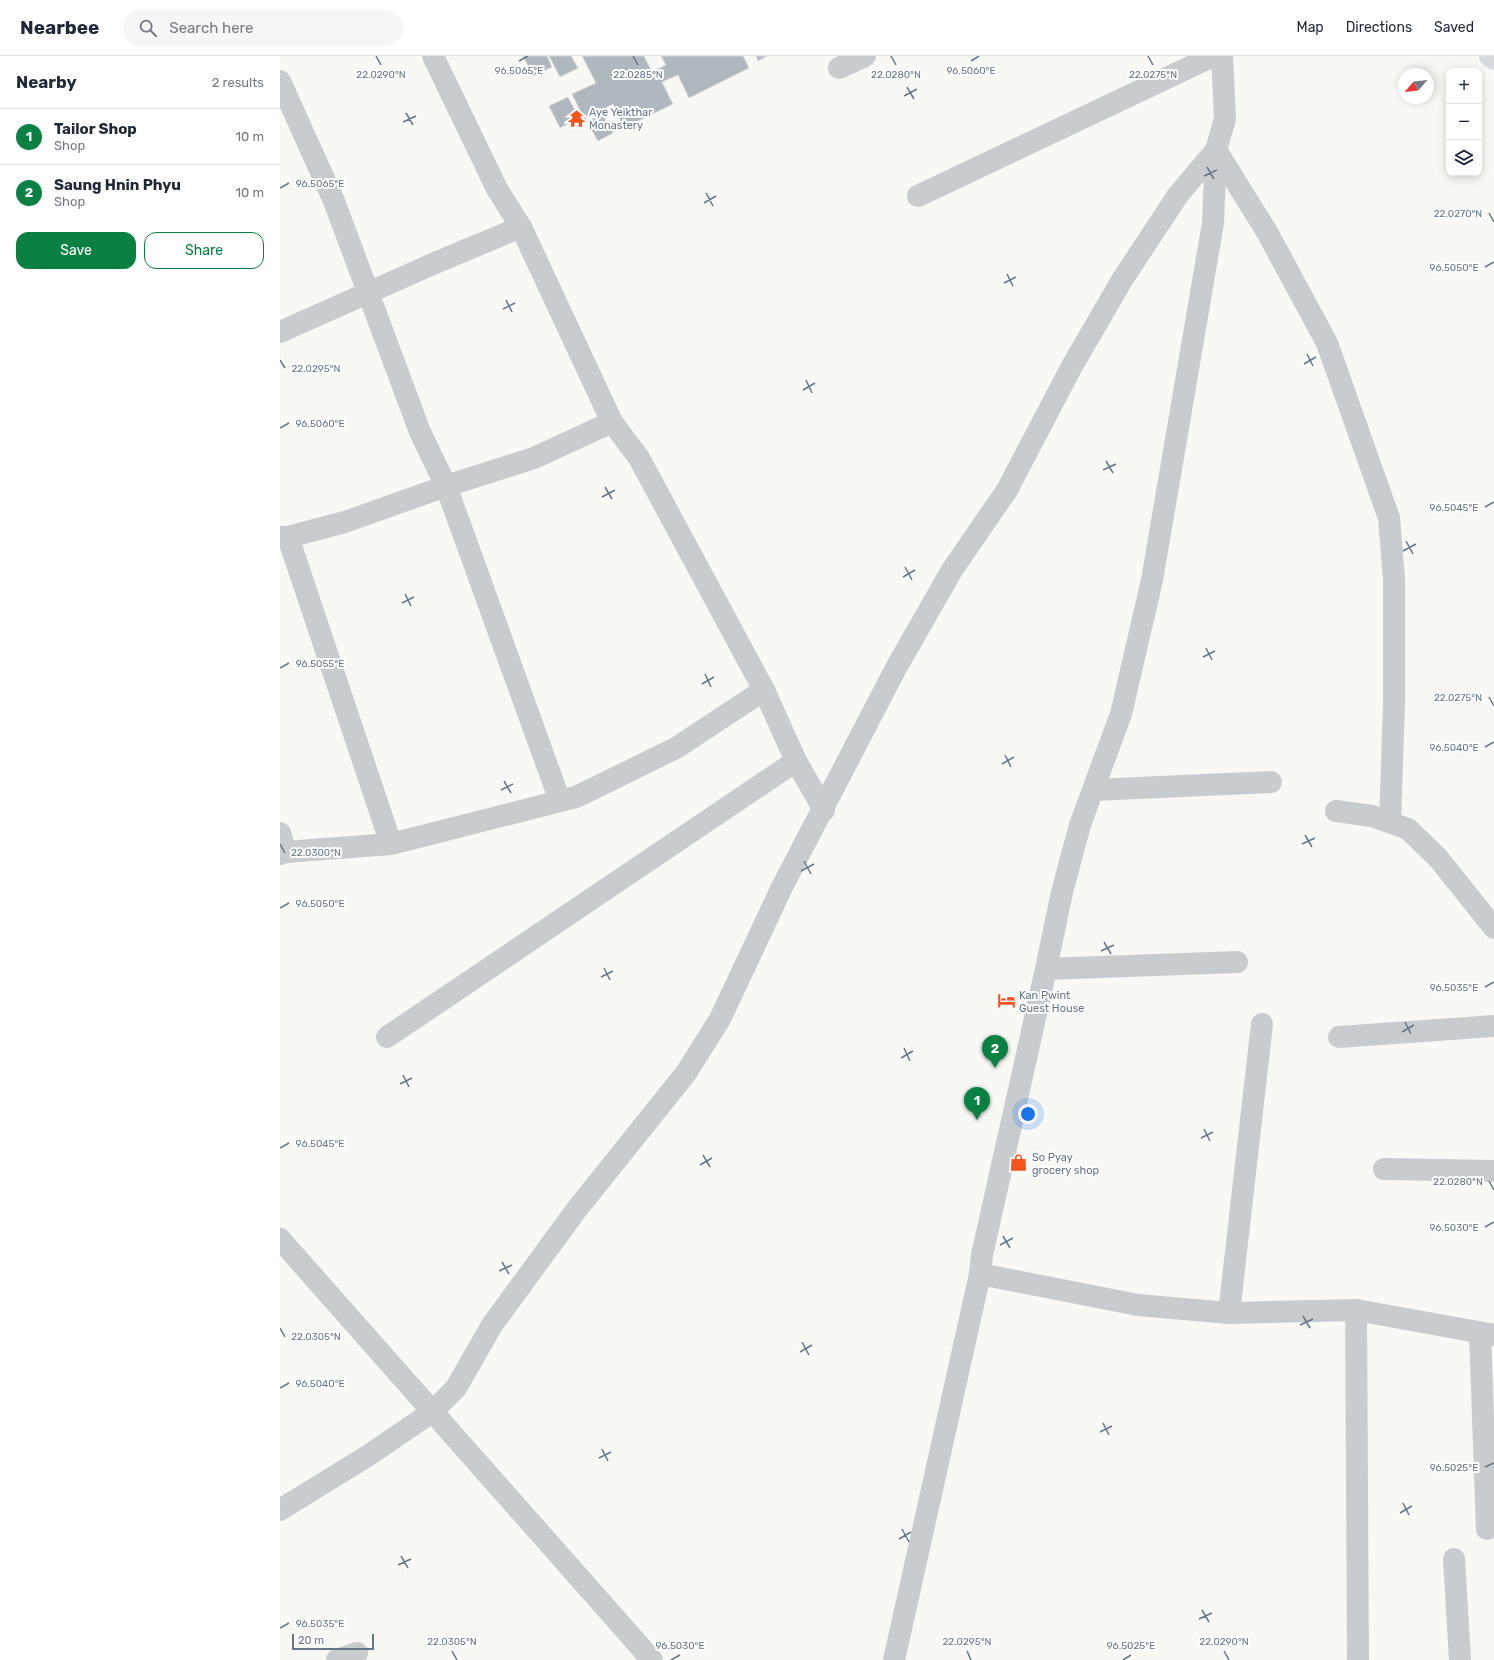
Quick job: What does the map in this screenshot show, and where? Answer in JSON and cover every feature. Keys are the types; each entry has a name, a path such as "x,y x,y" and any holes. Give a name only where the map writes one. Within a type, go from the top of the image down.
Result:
{"main road":[{"path":"1490,56 1494,59"}],"street":[{"path":"433,56 497,189 520,227 612,422 639,458 764,690 796,761 824,810"},
{"path":"839,68 864,56"},
{"path":"918,196 1213,56"},
{"path":"894,1660 980,1274 983,1248 1062,892 1080,825 1120,714 1152,580 1213,223 1216,150 1225,119 1222,56"},
{"path":"280,81 334,201 420,432 446,486 560,801"},
{"path":"280,1510 363,1459 432,1412 456,1388 492,1325 577,1209 686,1073 720,1019 782,887 824,810 896,668 952,570 1007,490 1072,366 1122,280 1178,195 1216,150"},
{"path":"1216,150 1268,232 1327,343 1389,518 1394,579 1394,704 1390,822"},
{"path":"280,332 520,227"},
{"path":"391,844 284,537 345,522 446,486 534,458 612,422"},
{"path":"282,846 391,844 576,797 676,748 764,690"},
{"path":"387,1037 796,761"},
{"path":"1093,790 1270,782"},
{"path":"1336,811 1372,816 1408,829 1438,858 1494,928"},
{"path":"1046,969 1237,962"},
{"path":"1229,1312 1262,1024"},
{"path":"1339,1036 1494,1026"},
{"path":"1384,1169 1494,1171"},
{"path":"280,1240 651,1660"},
{"path":"980,1274 1138,1305 1229,1312 1356,1310 1487,1333 1487,1529"},
{"path":"1356,1310 1358,1660"},
{"path":"1454,1559 1460,1660"},
{"path":"337,1660 357,1653"}],"building":[{"path":"523,56 547,56 552,67 533,76"},
{"path":"549,56 571,56 578,68 560,77"},
{"path":"582,56 644,56 652,72 666,65 661,56 743,56 749,68 689,98 678,75 662,82 673,104 624,128 613,104 584,119 572,94 596,83"},
{"path":"756,56 767,56 758,61"},
{"path":"568,97 579,118 560,128 549,106"},
{"path":"602,114 613,133 598,141 587,122"}],"place":[{"name":"Aye Yeikthar Monastery","path":"576,118"},
{"name":"Kan Pwint Guest House","path":"1006,1001"},
{"name":"Saung Hnin Phyu","path":"995,1068"},
{"name":"Tailor Shop","path":"977,1120"},
{"name":"So Pyay grocery shop","path":"1019,1163"}]}
